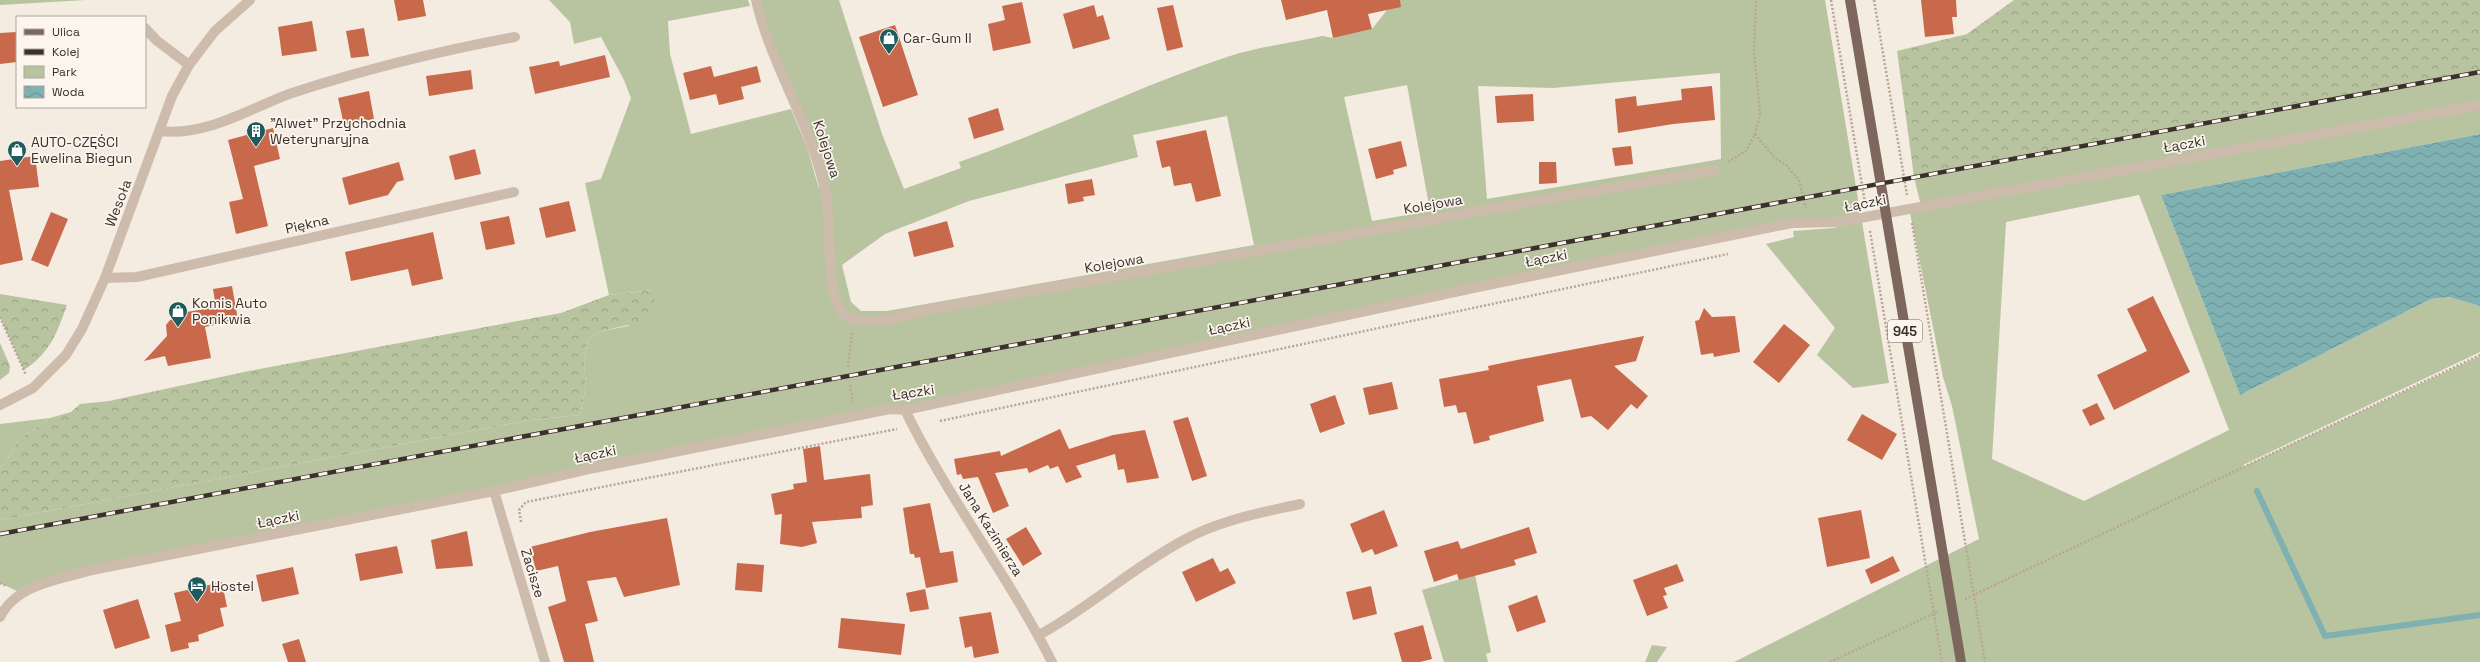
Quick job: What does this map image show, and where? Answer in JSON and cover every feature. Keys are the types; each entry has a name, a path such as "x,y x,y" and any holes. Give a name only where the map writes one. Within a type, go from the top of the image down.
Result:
{"main road":[{"name":"945","path":"1850,0 1960,662"}],"street":[{"name":"Wesoła","path":"0,405 33,388 66,355 82,329 105,278 172,96 189,65 215,31 250,0"},
{"name":"Kolejowa","path":"756,0 761,23 801,115 824,181 829,209 832,283 842,314 858,320 894,318 926,310 1264,250 1383,227 1716,170"},
{"path":"146,29 156,40 189,65"},
{"path":"160,131 175,133 195,131 291,94 378,67 440,50 515,37"},
{"name":"Łączki","path":"0,617 21,593 43,583 92,570 494,491 594,468 832,420 890,409 905,410 1478,286 1792,223 1838,222 2480,105"},
{"name":"Piękna","path":"105,278 137,277 514,192"},
{"name":"Jana Kazimierza","path":"905,410 930,458 1039,635 1052,662"},
{"name":"Zacisze","path":"494,491 545,662"},
{"path":"1039,635 1184,539 1214,526 1249,515 1300,504"}],"path":[{"path":"1716,170 1746,151 1755,134 1760,114 1754,51 1756,0"},
{"path":"1874,0 1907,197"},
{"path":"1832,2 1866,208"},
{"path":"1755,134 1774,157 1787,166 1799,180 1808,222"},
{"path":"1911,221 1985,662"},
{"path":"1868,223 1942,662"},
{"path":"940,421 1733,253 1741,233"},
{"path":"0,317 33,388"},
{"path":"848,367 853,342 850,317"},
{"path":"1958,602 2480,355"},
{"path":"523,529 519,510 526,502 899,428 903,430"},
{"path":"1830,662 1944,609"}],"green space":[{"path":"0,0 86,0 0,5"},
{"path":"549,0 748,0 750,6 668,21 670,54 691,134 791,109 807,147 819,189 823,181 756,0 839,0 882,134 904,189 961,168 959,162 1026,137 1193,69 1227,57 1262,48 1322,36 1333,38 1372,29 1395,0 1825,0 1861,217 1792,223 905,410 92,567 21,593 0,583 0,520 530,420 580,415 586,386 584,362 588,339 602,331 628,326 652,290 609,295 585,183 601,179 631,98 624,80 601,37 574,44 570,22","holes":["1720,73 1721,159 1487,199 1478,86 1553,88","1407,85 1430,211 1372,221 1344,97","1227,116 1254,245 887,311 861,311 851,302 842,265 885,234 969,201 1138,157 1133,135"]},
{"path":"2014,0 2480,0 2480,72 1914,177 1897,51 1967,34"},
{"path":"2480,72 2480,134 2161,195 2240,395 2431,299 2449,297 2480,306 2480,352 2243,465 2243,467 2480,356 2480,662 1734,662 1979,539 1952,406 1943,377 1909,208 1921,206 1914,177","holes":["2139,195 2229,430 2084,501 1992,459 2006,222"]},
{"path":"1862,222 1889,383 1853,388 1817,355 1835,328 1766,244 1794,237 1793,231 1833,228"},
{"path":"653,290 655,310 650,320 602,331 588,339 584,362 586,386 580,415 530,420 0,520 0,469 13,452 18,440 50,418 71,412 80,404 109,401 249,371 561,313 609,295"},
{"path":"0,294 67,305 52,342 40,357 24,370 0,317"},
{"path":"0,343 10,366 9,373 0,380"},
{"path":"50,418 18,440 13,452 0,469 0,424"},
{"path":"1475,575 1491,652 1486,654 1488,662 1444,662 1422,590"},
{"path":"1652,645 1667,647 1657,662 1645,662"}],"water":[{"path":"2480,134 2480,306 2449,297 2431,299 2240,395 2161,195"}],"building":[{"path":"394,0 423,0 426,16 398,21"},
{"path":"1281,0 1400,0 1401,7 1368,14 1372,29 1333,38 1327,10 1286,20"},
{"path":"1921,0 1956,0 1957,17 1952,17 1954,34 1925,37"},
{"path":"1022,2 1031,43 993,51 988,24 1005,20 1002,6"},
{"path":"1094,5 1097,17 1103,15 1110,39 1073,49 1063,14"},
{"path":"1173,5 1183,47 1167,51 1157,8"},
{"path":"312,21 317,51 282,56 278,27"},
{"path":"895,25 918,95 883,107 859,37"},
{"path":"364,28 369,56 351,58 346,31"},
{"path":"16,32 16,62 0,64 0,33"},
{"path":"605,55 610,77 535,94 529,67 559,61 560,66"},
{"path":"711,66 714,77 757,66 761,82 741,87 744,99 719,105 716,94 690,100 683,73"},
{"path":"471,70 473,89 429,96 426,76"},
{"path":"1712,86 1715,120 1673,124 1618,133 1615,99 1636,96 1637,106 1682,100 1681,89"},
{"path":"369,91 374,119 344,125 338,98"},
{"path":"1533,94 1534,121 1497,123 1495,96"},
{"path":"998,108 1004,130 974,139 968,118"},
{"path":"273,128 280,159 254,166 268,226 236,234 229,202 243,199 228,140"},
{"path":"1206,130 1221,196 1196,202 1191,183 1174,186 1170,166 1162,168 1156,141"},
{"path":"1401,141 1407,166 1393,170 1394,174 1376,179 1368,149"},
{"path":"1631,146 1633,164 1615,166 1612,148"},
{"path":"475,149 481,174 455,180 449,156"},
{"path":"35,156 39,187 9,190 23,260 0,265 0,161"},
{"path":"399,162 404,180 397,182 388,195 349,205 342,178"},
{"path":"1539,162 1556,162 1557,183 1539,184"},
{"path":"1092,179 1095,195 1083,197 1084,201 1068,204 1065,184"},
{"path":"569,201 576,231 546,238 539,208"},
{"path":"51,212 68,219 48,267 31,260"},
{"path":"509,216 515,244 486,250 480,222"},
{"path":"947,221 954,247 914,257 908,232"},
{"path":"433,232 443,279 412,286 408,269 351,281 345,252"},
{"path":"232,286 238,320 205,327 211,358 168,366 165,356 144,361 167,336 166,325 170,320 181,317 181,313 216,307 213,289"},
{"path":"2153,296 2190,372 2114,410 2097,375 2147,351 2127,309"},
{"path":"1704,308 1712,317 1735,316 1740,352 1714,357 1713,353 1701,355 1695,321 1699,320"},
{"path":"1784,324 1810,345 1779,383 1753,362"},
{"path":"1644,336 1636,361 1614,366 1648,396 1637,409 1631,404 1608,430 1591,416 1581,418 1571,379 1537,386 1544,421 1489,436 1490,440 1474,444 1466,412 1458,413 1456,405 1444,407 1439,379 1489,370 1488,366"},
{"path":"1392,382 1398,409 1369,415 1363,388"},
{"path":"1335,395 1345,424 1320,433 1310,404"},
{"path":"2097,403 2105,419 2090,426 2082,410"},
{"path":"1862,414 1897,434 1882,460 1847,440"},
{"path":"1188,417 1207,476 1192,481 1173,421"},
{"path":"1060,429 1069,449 1113,435 1145,430 1159,478 1127,483 1124,469 1118,470 1115,454 1076,466 1082,477 1066,483 1058,466 1050,469 1048,465 1029,473 1027,468 995,473 1009,506 993,513 978,477 963,479 961,474 957,475 954,459 1000,451 1001,456"},
{"path":"820,446 824,480 870,474 873,505 861,507 862,518 812,522 817,543 802,547 780,544 782,514 775,515 771,494 794,489 793,484 807,482 803,449"},
{"path":"930,503 940,553 953,551 958,582 926,588 920,557 915,558 914,554 910,554 903,508"},
{"path":"1384,510 1398,546 1375,555 1372,549 1362,553 1350,524"},
{"path":"1861,510 1870,558 1827,567 1818,518"},
{"path":"667,518 680,585 624,597 616,577 587,581 598,621 585,624 594,662 564,662 548,607 566,601 558,566 536,571 530,547 590,532"},
{"path":"1026,527 1042,554 1023,566 1006,539"},
{"path":"1529,527 1537,553 1514,560 1516,565 1459,580 1457,574 1434,582 1424,551 1458,541 1461,549"},
{"path":"467,531 473,566 436,569 431,540"},
{"path":"397,546 403,573 360,581 355,554"},
{"path":"1893,556 1900,571 1871,584 1865,570"},
{"path":"1213,558 1220,572 1228,568 1236,583 1196,602 1182,572"},
{"path":"737,563 764,565 762,592 735,590"},
{"path":"1677,564 1684,581 1664,588 1667,595 1663,596 1668,608 1647,616 1633,580"},
{"path":"293,567 299,594 262,602 256,575"},
{"path":"222,582 227,607 220,608 224,626 198,635 199,641 188,643 189,648 171,652 165,625 181,621 174,593"},
{"path":"1371,586 1377,614 1353,620 1346,592"},
{"path":"925,589 929,609 910,612 906,593"},
{"path":"1537,595 1546,622 1517,632 1508,606"},
{"path":"138,599 150,638 115,649 103,610"},
{"path":"991,612 999,653 974,658 972,646 965,648 959,617"},
{"path":"841,618 905,624 901,655 838,648"},
{"path":"1423,625 1432,659 1420,662 1402,662 1394,633"},
{"path":"299,639 306,662 288,662 282,644"}],"waterway":[{"path":"2257,491 2325,636 2480,615"}],"railway":[{"path":"0,534 2480,72"}],"place":[{"name":"Car-Gum II","path":"889,55"},
{"name":"\"Alwet\" Przychodnia Weterynaryjna","path":"256,148"},
{"name":"AUTO-CZĘŚCI Ewelina Biegun","path":"17,167"},
{"name":"Komis Auto Ponikwia","path":"178,328"},
{"name":"Hostel","path":"197,603"}]}
